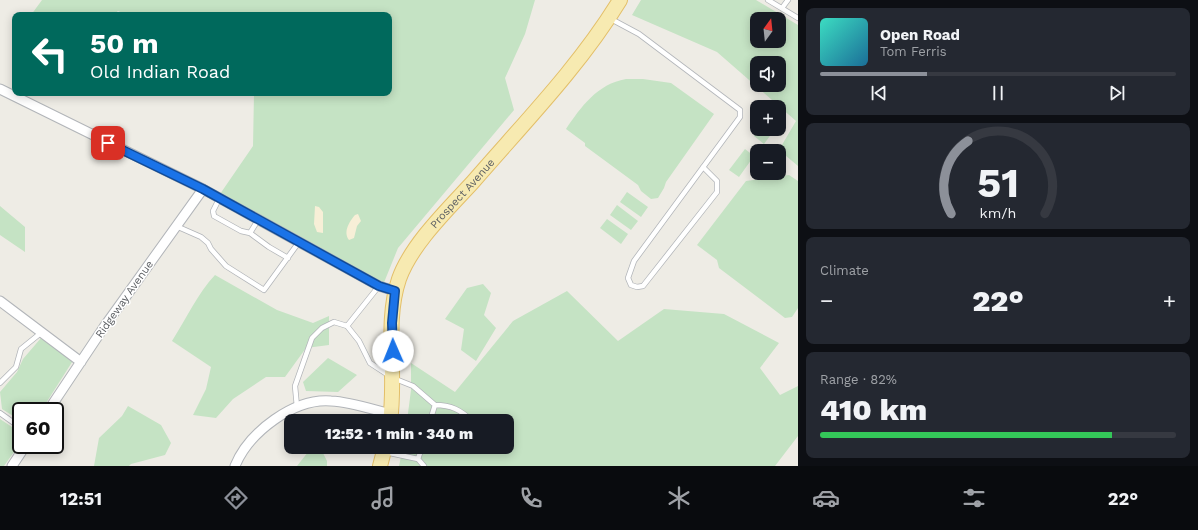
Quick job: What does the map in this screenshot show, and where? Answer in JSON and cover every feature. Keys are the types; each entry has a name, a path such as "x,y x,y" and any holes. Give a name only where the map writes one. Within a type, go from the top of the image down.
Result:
{"main road":[{"name":"Prospect Avenue","path":"390,414 393,378 392,323 395,291 407,263 423,240 581,58 620,0"},
{"path":"380,466 383,454"}],"street":[{"path":"0,89 12,95"},
{"path":"14,96 203,189 379,286 395,291"},
{"name":"Ridgeway Avenue","path":"54,402 203,189"},
{"path":"0,301 81,362"},
{"path":"236,466 248,444 255,436 271,422 297,407 319,401 331,401 376,414"},
{"path":"12,466 20,454"}],"lane":[{"path":"768,0 798,17"},
{"path":"782,8 788,0"},
{"path":"609,18 639,34 740,110 740,117 703,167 634,261 629,273 629,282 634,287 641,287 649,280 717,192 717,181 703,167"},
{"path":"219,198 213,211 214,216 241,231 250,232 269,247 288,258"},
{"path":"250,232 258,220"},
{"path":"176,226 201,237 208,242 211,249 226,266 264,290 299,242"},
{"path":"347,326 379,286"},
{"path":"297,407 295,386 312,338 322,328 334,322 347,326 359,341 370,363 393,378 413,386 435,405 447,405 454,407 463,414"},
{"path":"0,383 16,367 21,350 42,332"},
{"path":"432,414 435,405"},
{"path":"0,413 12,422"},
{"path":"401,454 418,459 424,466"},
{"path":"418,459 420,454"}],"green space":[{"path":"42,0 535,0 525,34 505,78 514,110 398,248 383,285 218,197 253,146 254,96 392,96 392,12 33,12"},
{"path":"641,0 756,0 776,12 750,12 750,48 786,48 786,18 798,25 798,166 786,156 786,144 783,144 796,121 786,112 786,100 772,100 763,92 786,92 786,56 750,56 750,81 717,52 632,15"},
{"path":"626,79 643,79 671,83 714,114 666,182 658,198 651,199 641,191 638,185 585,146 585,143 566,129 584,105 598,91 606,86"},
{"path":"754,136 770,136 764,144"},
{"path":"745,149 750,153 750,162 739,177 729,170"},
{"path":"786,175 789,175 798,181 798,308 792,317 785,318 719,268 717,260 697,245 746,181 786,180"},
{"path":"627,192 648,207 641,217 620,202"},
{"path":"617,205 638,221 631,230 610,215"},
{"path":"0,206 25,227 25,252 0,235"},
{"path":"607,219 628,234 621,244 600,228"},
{"path":"215,275 277,310 313,323 329,316 329,345 306,348 285,377 266,377 233,399 216,418 193,415 206,389 211,367 172,341 198,298"},
{"path":"483,284 491,293 484,315 496,328 476,361 461,350 464,329 445,319 467,288"},
{"path":"567,291 618,341 664,309 724,314 779,343 760,368 780,395 798,386 798,436 775,466 399,466 402,454 514,454 514,414 408,414 411,390 411,363 455,392 513,321"},
{"path":"41,338 74,359 47,402 12,402 12,415 2,409 0,392 17,372 23,359"},
{"path":"328,358 357,375 338,392 306,391 303,382"},
{"path":"128,406 161,425 171,443 165,455 131,464 129,466 94,466 99,438 122,416"},
{"path":"0,419 12,427 12,454 4,466 0,466"},
{"path":"306,454 324,454 327,461 327,466 297,466"}],"sand":[{"path":"315,206 319,207 323,212 323,233 317,232 314,224"},
{"path":"358,214 361,221 357,226 354,238 349,240 347,237 347,230 349,224 355,215"}],"route":[{"path":"108,143 203,189 379,286 395,291 392,323 393,351"}]}
